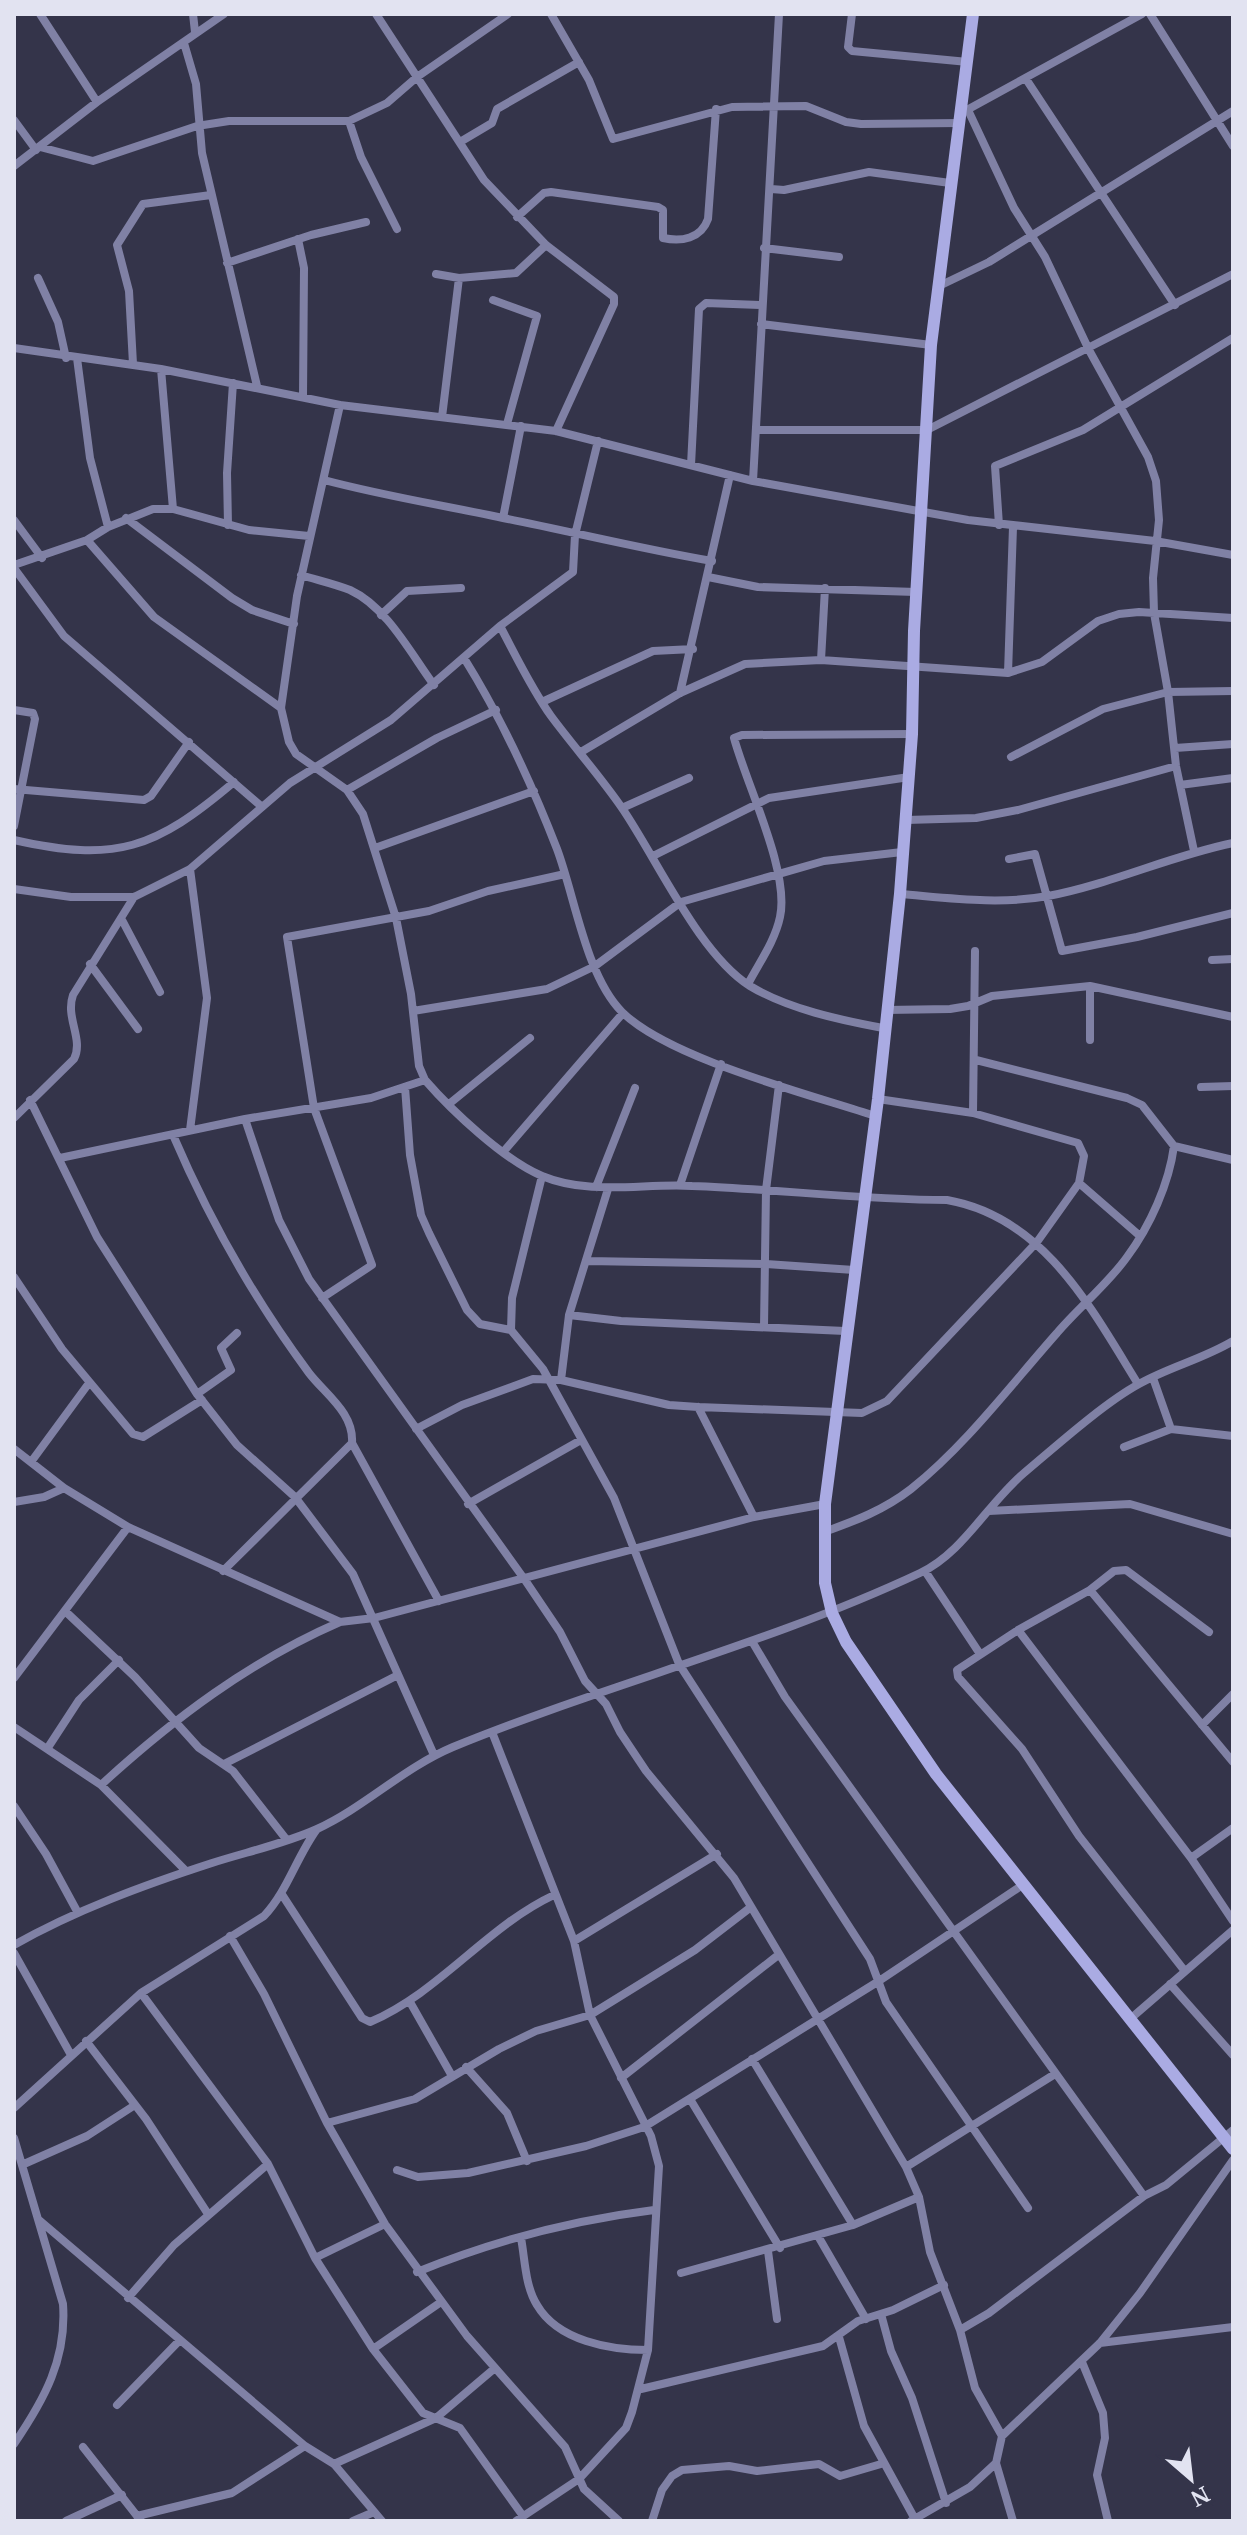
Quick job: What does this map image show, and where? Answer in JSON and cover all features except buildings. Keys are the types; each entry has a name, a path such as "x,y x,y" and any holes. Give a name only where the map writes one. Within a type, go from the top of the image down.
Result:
{"street":[{"path":"40,14 97,102"},
{"path":"193,14 195,32"},
{"path":"14,166 97,102 224,14"},
{"path":"376,14 484,180 546,245 610,293 614,304 556,431"},
{"path":"14,120 38,149 93,161 197,126 229,121 349,121 387,103 417,77 508,14"},
{"path":"551,14 579,62 613,139 716,109 776,105 818,108 846,122 861,124 963,116 1142,14"},
{"path":"753,481 760,305 771,189 779,14"},
{"path":"852,14 848,47 852,51 968,62"},
{"path":"973,14 963,116 950,183 931,345 916,592 912,734 900,894 883,1028 878,1099 845,1331 825,1504 825,1583 832,1613 873,1686 1021,1886 1129,2020 1228,2134 1233,2149"},
{"path":"1150,14 1233,146"},
{"path":"184,43 198,97 197,126 211,195 257,386"},
{"path":"460,142 490,125 497,109 579,62"},
{"path":"1026,79 1175,305"},
{"path":"517,217 544,193 551,192 658,207 663,210 663,238 689,240 702,230 708,219 716,109"},
{"path":"937,287 964,276 1233,111"},
{"path":"963,116 1068,299 1089,350 1148,457 1156,481 1159,520 1155,541 1154,613 1168,692 1176,766 1194,851"},
{"path":"349,121 361,157 397,229"},
{"path":"771,189 784,190 869,172 950,183"},
{"path":"133,364 129,291 117,254 122,235 143,204 211,195"},
{"path":"227,263 298,239 366,222"},
{"path":"298,239 304,268 303,397"},
{"path":"436,274 459,278 516,273 546,245"},
{"path":"764,248 839,257"},
{"path":"756,430 927,430 1233,274"},
{"path":"38,278 58,322 66,358"},
{"path":"442,417 459,278"},
{"path":"493,300 537,316 507,424"},
{"path":"691,465 699,309 706,303 760,305"},
{"path":"761,324 931,345"},
{"path":"999,525 995,466 1083,430 1122,409 1175,372 1233,338"},
{"path":"14,348 66,358 133,364 257,386 340,405 556,431 753,481 921,512 1013,527 1155,541 1232,554"},
{"path":"77,358 90,458 108,527"},
{"path":"161,369 173,509"},
{"path":"228,525 227,473 233,383"},
{"path":"340,405 301,575 281,708 289,742 296,754 347,790 363,814 396,918 413,1011 415,1047 425,1080 504,1151 542,1176 608,1189 680,1185 959,1202 1021,1231 1037,1242 1087,1301 1138,1384"},
{"path":"503,518 521,426"},
{"path":"14,889 71,897 134,897 190,869 261,806 391,720 500,626 573,572 575,535 598,441"},
{"path":"680,693 693,649 730,475"},
{"path":"324,480 402,501 503,518 712,561"},
{"path":"261,806 189,742 99,670 64,636 14,567 87,540 126,518 153,509 173,509 228,525 309,536"},
{"path":"126,518 232,598 252,610 294,624"},
{"path":"14,520 42,558"},
{"path":"1008,673 1013,527"},
{"path":"87,540 154,617 281,708"},
{"path":"301,575 351,591 381,615 434,685"},
{"path":"708,577 758,587 916,592"},
{"path":"381,615 407,591 461,588"},
{"path":"821,660 825,588"},
{"path":"581,752 680,693 745,664 821,660 1008,673 1042,662 1098,621 1119,614 1233,618"},
{"path":"500,626 542,702 622,808 707,941 748,984 825,1014 883,1028"},
{"path":"542,702 645,654 693,649"},
{"path":"464,658 496,710 534,791 595,966 623,1013 662,1037 721,1064 875,1116"},
{"path":"1011,757 1103,709 1168,692 1233,691"},
{"path":"14,710 33,713 35,719 14,826"},
{"path":"347,790 437,738 496,710"},
{"path":"748,984 780,917 780,872 734,738 736,735 912,734"},
{"path":"19,789 144,800 151,796 189,742"},
{"path":"1175,748 1233,744"},
{"path":"906,820 976,818 1018,810 1176,766"},
{"path":"653,856 742,813 754,803 786,794 909,777"},
{"path":"622,808 689,778"},
{"path":"1180,785 1233,778"},
{"path":"14,840 47,847 122,850 185,821 234,782"},
{"path":"375,848 534,791"},
{"path":"900,894 1000,901 1049,896 1194,851 1233,843"},
{"path":"413,1011 528,994 595,966 681,902 780,872 860,854 902,852"},
{"path":"1009,859 1034,853 1049,896 1058,947 1062,951 1137,937 1233,913"},
{"path":"190,869 207,998 190,1130"},
{"path":"322,1298 372,1265 314,1108 287,937 429,911 488,891 565,874"},
{"path":"14,1118 77,1054 68,1008 90,964 134,897"},
{"path":"121,918 160,992"},
{"path":"973,1113 975,951"},
{"path":"1212,960 1233,959"},
{"path":"90,964 138,1029"},
{"path":"886,1010 950,1009 992,996 1090,986 1233,1017"},
{"path":"1090,986 1090,1040"},
{"path":"504,1151 623,1013"},
{"path":"449,1104 530,1038"},
{"path":"976,1060 1127,1098 1148,1111 1174,1146 1233,1160"},
{"path":"680,1185 721,1064"},
{"path":"60,1158 245,1119 314,1108 425,1080"},
{"path":"764,1327 766,1190 779,1085"},
{"path":"1201,1087 1233,1086"},
{"path":"405,1087 410,1155 421,1215 467,1310 480,1324 511,1330"},
{"path":"596,1187 635,1088"},
{"path":"416,1429 498,1390 520,1382 549,1379 669,1405 698,1407 862,1413 887,1401 1037,1242 1079,1183 1084,1156 1078,1143 973,1113 878,1099"},
{"path":"30,1100 97,1237 200,1397 237,1445 295,1497 353,1574 434,1755"},
{"path":"245,1119 279,1220 293,1252 322,1298 525,1580 560,1632 585,1681 597,1694 646,1771 717,1854 906,2167 919,2197 930,2252 960,2330 975,2388 1002,2436"},
{"path":"173,1135 223,1242 310,1373 351,1422 352,1443 439,1601"},
{"path":"824,1532 883,1508 943,1462 1114,1273 1140,1236 1166,1181 1174,1146"},
{"path":"542,1176 512,1298 511,1330 549,1379 609,1488 679,1664 870,1959 886,2002 1028,2208"},
{"path":"1079,1183 1140,1236"},
{"path":"561,1380 569,1315 608,1189"},
{"path":"587,1261 766,1264 854,1270"},
{"path":"14,1277 89,1383 139,1437 200,1397 231,1370 221,1348 237,1333"},
{"path":"569,1315 621,1321 845,1331"},
{"path":"14,1945 78,1913 186,1871 317,1829 434,1755 679,1664 753,1643 832,1613 925,1571 989,1511 1020,1476 1138,1384 1233,1341"},
{"path":"1153,1378 1171,1429"},
{"path":"31,1462 89,1383"},
{"path":"698,1407 754,1517"},
{"path":"1124,1447 1171,1429 1233,1436"},
{"path":"468,1504 581,1440"},
{"path":"223,1571 352,1443"},
{"path":"14,1449 64,1488 128,1527 340,1622"},
{"path":"14,1502 44,1497 64,1488"},
{"path":"101,1785 175,1721 245,1672 340,1622 374,1618 525,1580 754,1517 825,1504"},
{"path":"989,1511 1130,1504 1233,1534"},
{"path":"14,1678 128,1527"},
{"path":"1184,1970 1079,1836 1022,1749 958,1677 957,1670 1018,1630 1090,1590 1114,1571 1126,1570 1209,1632"},
{"path":"925,1571 980,1654"},
{"path":"1090,1590 1233,1762"},
{"path":"65,1611 119,1660 199,1748 224,1764 286,1839"},
{"path":"1018,1630 1191,1858 1233,1921"},
{"path":"753,1643 785,1697 1144,2196"},
{"path":"47,1749 88,1689 119,1660"},
{"path":"224,1764 398,1675"},
{"path":"1202,1725 1233,1694"},
{"path":"14,1727 101,1785 186,1871"},
{"path":"141,1993 268,2164 315,2258 373,2349 423,2413 460,2428 520,2518 579,2479 626,2428 641,2389 648,2350 659,2166 656,2149 590,2015 574,1941 492,1732"},
{"path":"14,1806 46,1854 78,1913"},
{"path":"1191,1858 1233,1828"},
{"path":"14,2108 141,1993 264,1916 281,1893 301,1852 317,1829"},
{"path":"574,1941 717,1854"},
{"path":"397,2170 418,2177 430,2177 527,2161 644,2127 879,1981 1021,1886"},
{"path":"281,1893 365,2022 410,2002 528,1907 554,1895"},
{"path":"327,2123 415,2099 466,2067 536,2031 590,2015 695,1950 751,1907"},
{"path":"1129,2020 1233,1930"},
{"path":"230,1936 264,1994 327,2123 385,2224 441,2302 565,2447 592,2499 619,2521"},
{"path":"14,1953 71,2055"},
{"path":"621,2078 777,1956"},
{"path":"1170,1984 1233,2055"},
{"path":"410,2002 452,2076"},
{"path":"86,2041 135,2105 208,2214"},
{"path":"752,2059 853,2225"},
{"path":"466,2067 507,2113 527,2161"},
{"path":"906,2167 1055,2074"},
{"path":"690,2099 780,2248"},
{"path":"24,2164 87,2136 135,2105"},
{"path":"960,2330 989,2313 1144,2196 1166,2185 1228,2134"},
{"path":"14,2138 63,2304 62,2344 57,2368 39,2406 14,2444"},
{"path":"1013,2521 996,2463 1002,2436 1100,2343 1140,2293 1233,2160"},
{"path":"128,2298 174,2245 268,2164"},
{"path":"681,2273 780,2248 853,2225 919,2197"},
{"path":"417,2272 459,2255 603,2216 654,2210"},
{"path":"39,2220 305,2446 334,2464 382,2521"},
{"path":"315,2258 385,2224"},
{"path":"818,2236 866,2319"},
{"path":"521,2238 531,2293 550,2320 598,2345 648,2350"},
{"path":"768,2251 777,2319"},
{"path":"641,2389 783,2358 839,2337 866,2319 944,2285"},
{"path":"373,2349 441,2302"},
{"path":"881,2314 891,2351 912,2398 946,2503"},
{"path":"1100,2343 1233,2327"},
{"path":"839,2337 864,2426 881,2464 914,2520 970,2487 996,2463"},
{"path":"117,2405 179,2341"},
{"path":"1082,2362 1103,2413 1105,2438 1097,2475 1108,2521"},
{"path":"334,2464 436,2418 495,2368"},
{"path":"83,2447 139,2518 232,2493 305,2446"},
{"path":"652,2521 662,2490 672,2476 682,2470 729,2466 757,2471 819,2464 840,2476 881,2464"},
{"path":"66,2521 122,2495"},
{"path":"353,2521 374,2512"}]}
